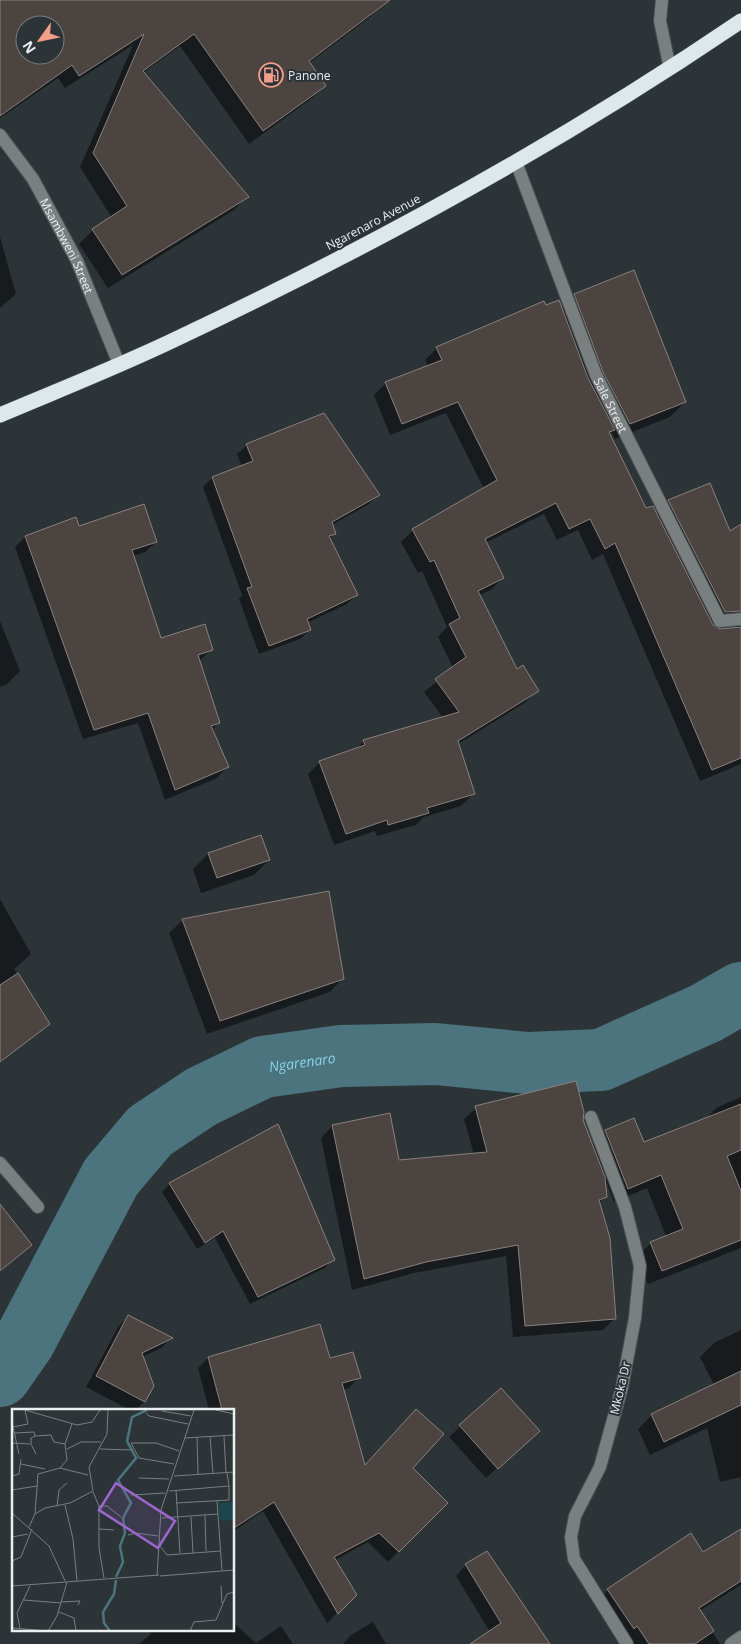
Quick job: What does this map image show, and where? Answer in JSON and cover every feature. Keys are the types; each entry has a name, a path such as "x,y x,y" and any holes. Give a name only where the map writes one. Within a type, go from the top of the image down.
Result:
{"highway":[{"name":"Ngarenaro Avenue","path":"0,415 178,338 374,240 516,162 670,69 741,21"}],"street":[{"path":"662,0 660,21 670,69"},
{"name":"Msambweni Street","path":"0,135 33,179 77,261 119,364"},
{"name":"Sale Street","path":"516,162 596,374 720,621 741,620"},
{"name":"Mkoka Dr","path":"591,1117 625,1208 640,1266 635,1318 622,1387 600,1466 575,1516 571,1537 574,1558 627,1644"},
{"path":"0,1163 38,1207"},
{"path":"732,1644 741,1637"}],"building":[{"path":"0,0 390,0 309,61 326,86 263,131 194,34 143,71 249,197 122,275 92,229 127,206 93,153 144,34 79,76 72,65 0,116"},
{"path":"634,270 686,402 630,424 603,372 574,294"},
{"path":"559,300 588,378 615,430 609,432 646,508 653,506 713,625 720,629 741,627 741,758 712,770 615,543 605,549 590,519 569,529 556,503 485,539 504,578 478,591 517,669 523,665 539,691 458,741 475,794 427,808 429,813 388,825 387,820 346,834 319,761 365,745 363,740 459,712 435,679 466,657 449,624 460,618 434,560 430,562 412,529 497,480 458,402 402,424 385,382 442,360 436,347 544,301 546,305"},
{"path":"324,413 380,495 332,522 336,534 329,536 358,595 307,619 311,630 269,646 247,588 252,587 212,477 253,461 246,444"},
{"path":"710,483 730,531 741,524 741,611 725,612 668,500"},
{"path":"144,504 157,542 132,550 161,638 205,624 213,650 198,655 220,723 211,726 229,767 175,790 148,713 94,730 25,536 76,517 79,526"},
{"path":"261,835 270,860 217,878 208,853"},
{"path":"329,891 344,979 220,1021 182,919"},
{"path":"18,973 50,1024 0,1062 0,985"},
{"path":"576,1081 584,1112 583,1120 605,1177 607,1197 599,1200 610,1238 616,1319 525,1326 518,1245 426,1262 364,1279 332,1125 390,1113 399,1160 487,1152 475,1106"},
{"path":"741,1104 741,1150 727,1156 741,1191 741,1240 662,1271 650,1242 683,1229 661,1175 628,1189 605,1130 634,1118 644,1142"},
{"path":"278,1124 335,1260 258,1297 223,1231 205,1243 169,1183"},
{"path":"0,1204 32,1245 0,1271"},
{"path":"128,1315 173,1338 142,1353 154,1386 145,1402 96,1376"},
{"path":"320,1324 330,1358 353,1352 361,1378 342,1383 365,1465 416,1409 444,1434 413,1468 448,1503 399,1552 379,1533 334,1557 357,1595 338,1614 274,1502 235,1527 235,1409 222,1409 208,1357"},
{"path":"741,1371 741,1405 664,1442 651,1414"},
{"path":"501,1388 540,1431 498,1469 459,1425"},
{"path":"741,1529 741,1581 699,1608 714,1631 695,1644 649,1644 637,1626 634,1629 607,1589 691,1533 703,1552"},
{"path":"487,1551 550,1644 470,1644 501,1623 465,1564"}],"waterway":[{"name":"Ngarenaro","path":"0,1376 25,1340 111,1177 150,1131 201,1097 263,1067 341,1056 436,1054 528,1063 601,1060 706,1013 741,993"}],"place":[{"name":"Panone","path":"271,75"}]}
